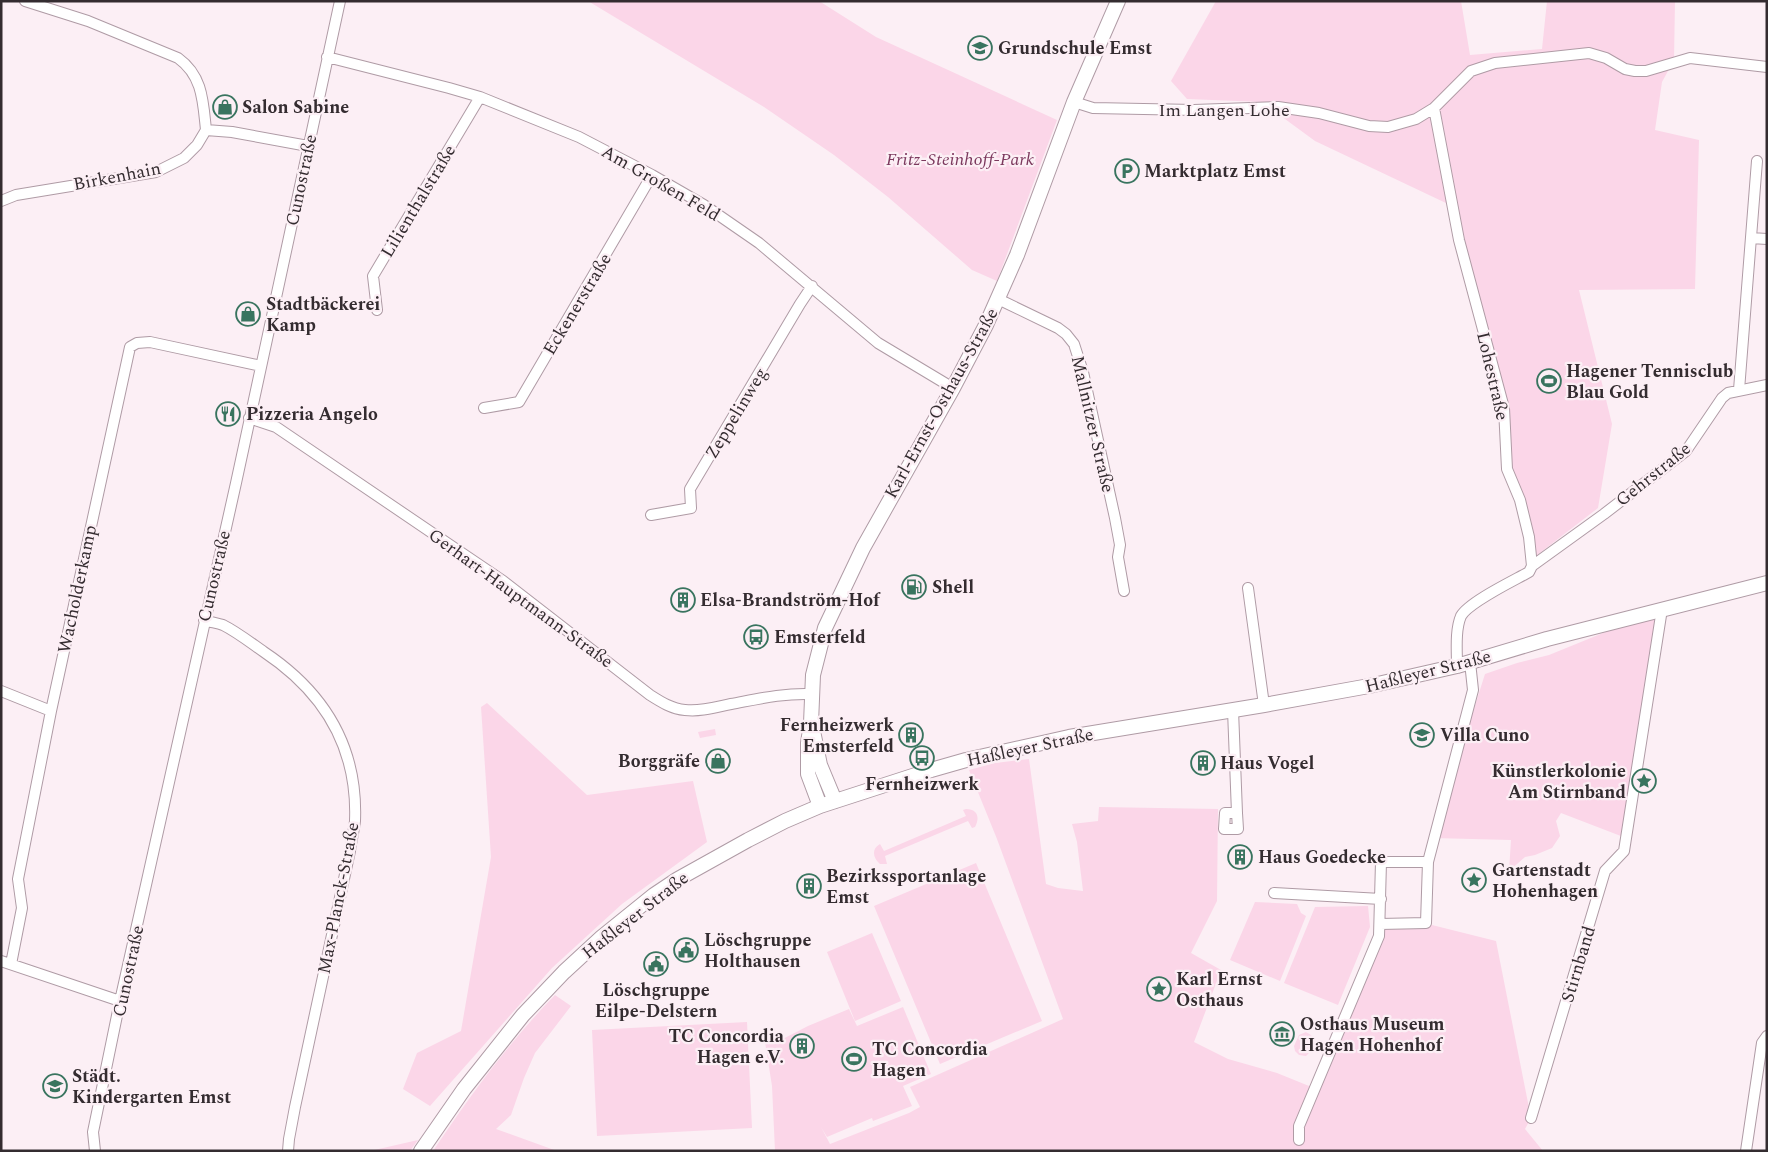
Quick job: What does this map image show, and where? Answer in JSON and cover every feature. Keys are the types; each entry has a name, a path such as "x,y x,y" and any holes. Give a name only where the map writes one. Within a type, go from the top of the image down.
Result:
{"main road":[{"name":"Karl-Ernst-Osthaus-Straße","path":"820,806 808,774 808,743 811,723 813,675 819,648 831,612 884,508 953,388 998,299 1017,254 1074,102 1118,1"},
{"name":"Haßleyer Straße","path":"421,1151 448,1111 524,1014 564,972 618,923 654,895 710,860 785,821 820,806 931,770 1010,750 1069,737 1264,706 1369,686 1464,664 1547,639 1767,583"},
{"name":"Karl-Ernst-Osthaus-Straße","path":"811,723 820,765 835,801"}],"street":[{"path":"25,1 88,21 178,58 188,65 195,74 202,94 206,130 232,132 308,146"},
{"name":"Cunostraße","path":"95,1151 93,1132 120,1001 340,1"},
{"name":"Im Langen Lohe","path":"1074,102 1092,108 1194,110 1278,107 1369,126 1388,127 1416,119 1434,108 1471,71 1495,63 1589,53 1606,58 1626,69 1635,71 1652,69 1690,58 1767,67"},
{"name":"Am Großen Feld","path":"327,57 480,97 579,137 652,175 730,222 812,286 878,343 953,388"},
{"name":"Lilienthalstraße","path":"377,310 373,276 480,97"},
{"name":"Lohestraße","path":"1434,108 1459,240 1504,408 1507,469 1520,500 1529,537 1532,566"},
{"name":"Birkenhain","path":"1,201 16,195 156,172 184,158 206,130"},
{"path":"1739,390 1756,161"},
{"name":"Eckenerstraße","path":"484,408 519,402 652,175"},
{"path":"1751,238 1767,239"},
{"name":"Zeppelinweg","path":"652,515 691,508 690,489 812,286"},
{"name":"Mallnitzer Straße","path":"998,299 1058,328 1074,344 1083,372 1115,518 1120,545 1118,556 1124,591"},
{"name":"Wacholderkamp","path":"6,963 22,908 18,879 51,711 130,347 137,343 150,342 261,366"},
{"name":"Gehrstraße","path":"1532,566 1686,451 1722,398 1728,393 1767,385"},
{"name":"Gerhart-Hauptmann-Straße","path":"249,418 276,427 503,581 664,704 679,709 697,710 771,696 794,693 811,694"},
{"path":"1380,924 1426,923 1428,862 1473,690 1464,664 1458,625 1462,615 1478,601 1529,572 1532,566"},
{"path":"1248,588 1264,706"},
{"name":"Stirnband","path":"1531,1118 1605,871 1624,851 1662,609"},
{"name":"Max-Planck-Straße","path":"204,620 222,625 244,638 305,684 326,711 337,732 349,766 354,792 355,823 350,851 295,1107 288,1151"},
{"path":"1,691 51,711"},
{"path":"1233,710 1237,814"},
{"path":"1299,1140 1299,1126 1379,936 1381,862 1428,862"},
{"path":"1274,893 1381,899"},
{"path":"6,963 120,1001"},
{"path":"1746,1151 1762,1043 1767,1036"}],"green space":[{"name":"Fritz-Steinhoff-Park","path":"588,1 819,1 876,37 1057,120 997,281 972,270 888,197 834,155 764,107"},
{"path":"1216,1 1461,1 1470,55 1542,49 1547,1 1675,1 1674,60 1662,82 1655,130 1699,140 1695,289 1579,290 1612,424 1598,508 1532,559 1507,469 1504,408 1448,204 1315,141 1262,102 1187,99 1171,81"},
{"path":"1662,609 1626,838 1561,813 1556,821 1560,836 1552,848 1525,857 1509,871 1511,840 1433,838 1485,674 1549,655"},
{"path":"487,703 587,795 693,781 707,842 622,904 552,968 430,1106 403,1089 417,1053 461,1031 491,857 481,707"},
{"path":"715,729 716,735 700,738 698,732"},
{"path":"1029,759 1046,884 1058,888 1083,891 1077,842 1072,824 1098,821 1099,807 1218,809 1217,901 1191,953 1221,970 1194,1042 1228,1059 1277,1073 1314,1088 1380,927 1432,925 1496,941 1531,1118 1525,1129 1543,1151 775,1151 772,1086 765,1042 775,1043 808,1026 849,1009 857,1026 903,1007 931,1074 903,1086 912,1106 873,1121 872,1118 827,1137 821,1127 830,1144 920,1107 910,1087 1063,1019 997,839 969,770 995,763"},
{"path":"963,810 975,812 978,817 975,827 972,828 968,821 885,856 887,864 880,864 876,859 874,851 880,844 884,851 966,816"},
{"path":"976,863 1042,1021 940,1064 874,906"},
{"path":"1255,902 1297,904 1301,913 1306,916 1280,981 1230,960"},
{"path":"1368,906 1370,927 1338,1005 1284,983 1315,907"},
{"path":"872,933 901,1001 855,1021 827,952"},
{"path":"555,995 571,1006 535,1053 511,1115 496,1129 557,1151 433,1151 491,1070 522,1031"},
{"path":"747,1022 752,1128 597,1136 592,1030"},
{"path":"1306,1032 1315,1041 1306,1056 1299,1055 1295,1051 1294,1046 1299,1035"},
{"path":"418,1140 410,1151 370,1151"}],"place":[{"name":"Grundschule Emst","path":"980,48"},
{"name":"Salon Sabine","path":"225,107"},
{"name":"Marktplatz Emst","path":"1127,171"},
{"name":"Stadtbäckerei Kamp","path":"248,314"},
{"name":"Hagener Tennisclub Blau Gold","path":"1549,381"},
{"name":"Pizzeria Angelo","path":"228,414"},
{"name":"Shell","path":"914,587"},
{"name":"Elsa-Brandström-Hof","path":"683,600"},
{"name":"Emsterfeld","path":"756,637"},
{"name":"Fernheizwerk Emsterfeld","path":"911,735"},
{"name":"Villa Cuno","path":"1422,735"},
{"name":"Fernheizwerk","path":"922,758"},
{"name":"Borggräfe","path":"718,761"},
{"name":"Haus Vogel","path":"1203,763"},
{"name":"Künstlerkolonie Am Stirnband","path":"1644,781"},
{"name":"Haus Goedecke","path":"1240,857"},
{"name":"Gartenstadt Hohenhagen","path":"1474,880"},
{"name":"Bezirkssportanlage Emst","path":"809,886"},
{"name":"Löschgruppe Holthausen","path":"686,950"},
{"name":"Löschgruppe Eilpe-Delstern","path":"656,964"},
{"name":"Karl Ernst Osthaus","path":"1159,989"},
{"name":"Osthaus Museum Hagen Hohenhof","path":"1282,1034"},
{"name":"TC Concordia Hagen e.V.","path":"802,1046"},
{"name":"TC Concordia Hagen","path":"854,1059"},
{"name":"Städt. Kindergarten Emst","path":"55,1086"}]}
